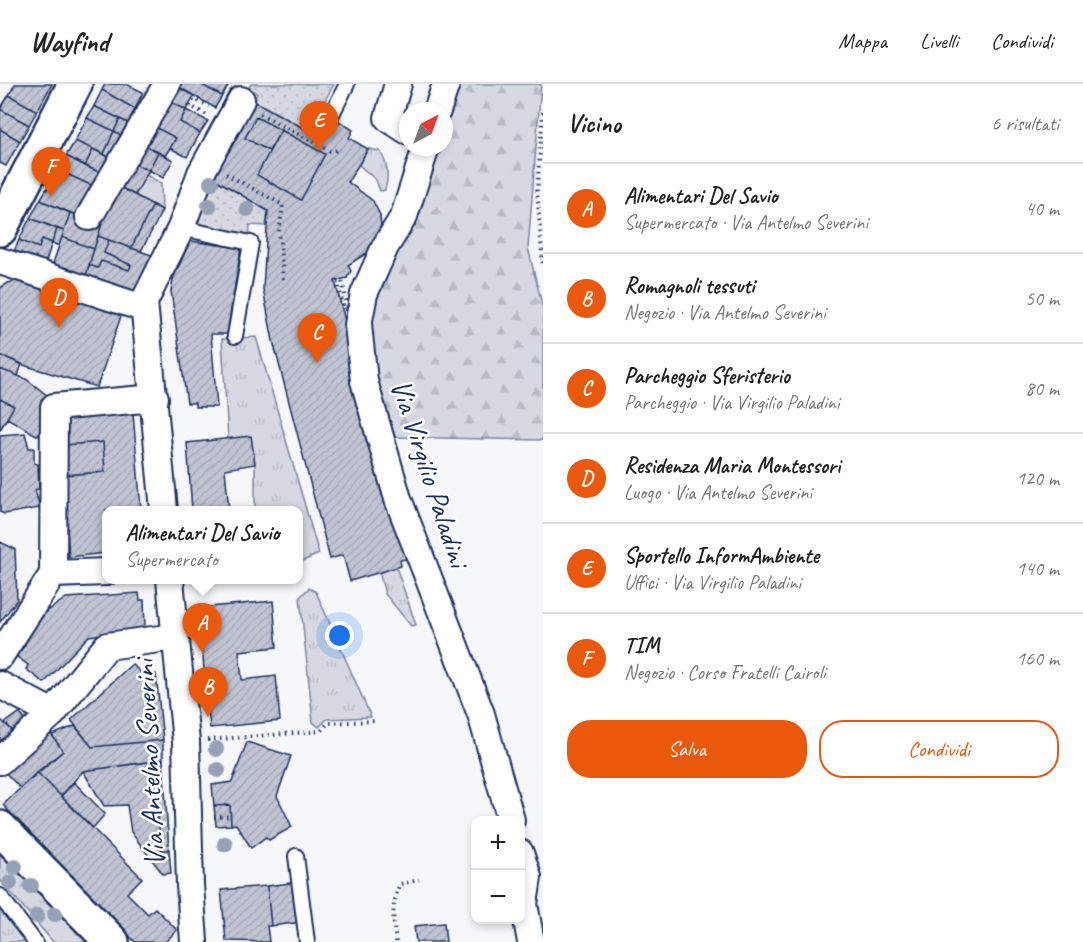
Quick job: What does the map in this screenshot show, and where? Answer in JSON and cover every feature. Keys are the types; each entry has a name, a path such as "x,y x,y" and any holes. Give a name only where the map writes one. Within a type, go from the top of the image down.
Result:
{"main road":[{"path":"0,229 75,84"},
{"path":"0,828 112,942"}],"street":[{"path":"89,217 167,84"},
{"path":"398,84 388,118 399,125"},
{"path":"440,102 446,84"},
{"path":"164,506 155,398 143,308 181,228 201,173 247,105"},
{"name":"Via Virgilio Paladini","path":"423,156 404,216 385,247 364,294 358,325 364,381 398,499 481,714 510,816"},
{"path":"0,261 143,308"},
{"path":"0,656 53,574 54,407 155,398"},
{"path":"53,574 102,572"},
{"name":"Via Antelmo Severini","path":"170,584 186,742 194,942"},
{"path":"0,761 53,713 107,646 175,637"},
{"path":"0,685 53,713"},
{"path":"525,868 528,877 524,904 531,942"}],"lane":[{"path":"331,116 347,84"},
{"path":"181,228 251,243 235,336"},
{"path":"296,855 307,942"},
{"path":"0,896 35,942"}],"path":[{"path":"190,106 194,99 208,107 210,105"},
{"path":"247,105 330,151 341,150"},
{"path":"543,112 537,190 543,266"},
{"path":"220,171 283,205 279,231 284,280"},
{"path":"340,281 342,301 344,310 348,309 342,281 337,282 343,310 347,309 343,290 340,281"},
{"path":"186,742 321,731 328,723 376,721"},
{"path":"214,817 231,816"},
{"path":"396,942 393,910 397,890 400,884 420,880"}],"green space":[{"path":"251,84 334,84 315,118 303,128 254,101 257,94 249,87"},
{"path":"455,84 541,84 528,248 543,308 543,440 389,437 373,374 368,317 432,156 453,156 453,102 450,102"},
{"path":"368,149 380,151 385,161 387,180 385,190 380,191 376,180 359,165"},
{"path":"146,175 161,183 162,210 135,195"},
{"path":"208,175 268,211 266,226 250,225 249,238 188,222"},
{"path":"256,337 319,554 303,561 303,506 255,506 255,464 251,437 228,439 222,339"},
{"path":"396,567 416,625 411,626 385,594 379,572"},
{"path":"309,588 316,592 371,717 327,719 319,727 313,722 300,597"},
{"path":"0,846 93,942 53,942 0,880"},
{"path":"0,910 26,942 0,942"}],"building":[{"path":"15,84 52,84 37,111 9,95"},
{"path":"105,84 126,84 143,92 135,109 102,90"},
{"path":"174,84 200,84 222,96 215,108"},
{"path":"200,84 229,84 222,96"},
{"path":"174,85 194,96 186,110 166,99"},
{"path":"102,90 135,109 128,123 94,106"},
{"path":"9,95 37,111 29,125 0,109"},
{"path":"166,99 186,110 180,122 200,133 187,157 170,148 176,138 151,125"},
{"path":"254,101 316,135 328,115 331,116 353,130 349,138 368,149 348,182 373,201 380,215 381,228 370,251 348,265 351,271 347,278 335,281 361,385 355,387 407,559 400,560 401,566 350,581 343,555 330,559 273,341 263,289 268,211 212,177"},
{"path":"94,106 120,119 114,131 87,118"},
{"path":"0,109 29,125 20,141 0,129"},
{"path":"186,110 208,121 200,133 180,122"},
{"path":"256,117 281,130 269,151 245,138"},
{"path":"87,118 114,131 104,154 75,141"},
{"path":"120,119 128,123 121,135 114,131"},
{"path":"151,125 176,138 165,156 141,143"},
{"path":"0,129 20,141 6,166 0,163"},
{"path":"281,130 325,154 301,200 257,175"},
{"path":"114,131 121,135 110,158 104,154"},
{"path":"75,141 93,149 85,166 66,156"},
{"path":"141,143 158,152 149,170 130,162"},
{"path":"93,149 110,158 101,173 85,166"},
{"path":"158,152 173,160 163,178 149,170"},
{"path":"66,156 101,173 95,187 58,170"},
{"path":"130,162 149,170 135,195 116,185"},
{"path":"58,170 95,187 81,217 40,200"},
{"path":"116,185 153,205 131,248 98,236 102,224 97,222"},
{"path":"40,200 70,213 64,231 30,218"},
{"path":"153,205 162,210 156,223 141,251 131,248"},
{"path":"70,213 102,224 94,249 62,237"},
{"path":"30,218 57,229 52,243 42,239 39,248 19,240"},
{"path":"57,229 64,231 59,246 52,243"},
{"path":"98,236 109,240 104,253 131,265 129,270 101,261 98,268 89,265"},
{"path":"62,237 94,249 85,279 51,269"},
{"path":"42,239 52,243 44,267 12,256 19,240 39,248"},
{"path":"109,240 154,256 135,297 85,279 89,265 98,268 101,261 129,270 131,265 104,253"},
{"path":"190,241 241,248 227,334 211,334 217,407 195,407 195,403 187,403 171,291 173,279"},
{"path":"24,279 123,310 97,387 23,365 0,355 0,288 8,283"},
{"path":"0,355 22,364 18,376 0,369"},
{"path":"0,369 26,379 52,399 38,436 7,418 14,406 0,399"},
{"path":"0,399 14,406 0,430"},
{"path":"133,413 141,506 102,506 102,553 69,557 63,475 105,472 103,442 64,445 62,418"},
{"path":"25,433 29,448 34,448 34,463 38,464 39,489 35,490 40,508 4,514 0,512 0,435"},
{"path":"251,436 255,464 225,469 229,506 192,506 187,443"},
{"path":"103,442 105,472 66,475 64,445"},
{"path":"0,542 15,549 17,600 0,622"},
{"path":"139,593 140,600 144,600 145,628 89,636 44,683 26,669 28,665 16,656 25,645 19,640 46,612 66,598"},
{"path":"273,601 277,647 239,651 242,680 276,676 280,721 210,728 198,608"},
{"path":"132,664 143,675 156,674 163,740 92,747 71,720"},
{"path":"19,713 30,725 17,735 5,723"},
{"path":"0,719 17,735 0,751"},
{"path":"75,726 92,747 163,740 163,760 83,771 61,796 37,772 63,751 52,735"},
{"path":"47,728 63,751 20,788 1,768"},
{"path":"247,742 291,756 277,796 292,827 269,840 266,837 251,848 236,824 231,825 230,805 214,806 212,785 232,782"},
{"path":"163,760 169,850 161,850 153,761"},
{"path":"153,761 161,850 145,851 131,832 127,805 104,806 83,771"},
{"path":"37,772 142,878 127,893 148,914 155,908 177,930 165,942 135,942 3,805"},
{"path":"74,782 105,814 93,828 61,796"},
{"path":"230,805 231,825 216,826 214,806"},
{"path":"169,850 171,873 163,874 145,851"},
{"path":"298,882 303,922 271,926 267,886"},
{"path":"267,886 271,926 267,926 269,942 226,941 221,890"},
{"path":"444,923 446,942 416,942 414,926"}],"place":[{"name":"Sportello InformAmbiente","path":"319,151"},
{"name":"TIM","path":"51,197"},
{"name":"Residenza Maria Montessori","path":"59,328"},
{"name":"Parcheggio Sferisterio","path":"317,363"},
{"name":"Alimentari Del Savio","path":"202,653"},
{"name":"Romagnoli tessuti","path":"208,717"}]}
